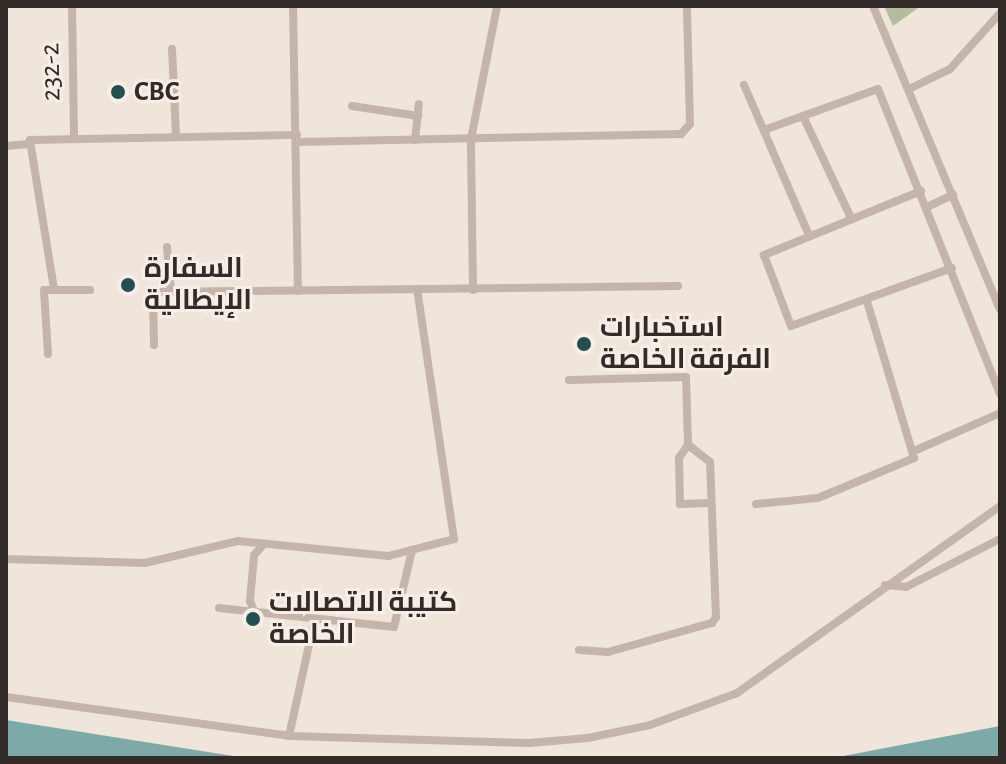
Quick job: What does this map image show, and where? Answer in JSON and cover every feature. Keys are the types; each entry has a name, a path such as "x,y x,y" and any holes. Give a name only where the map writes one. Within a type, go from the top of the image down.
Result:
{"street":[{"name":"232-2","path":"72,6 74,137"},
{"path":"293,6 298,291"},
{"path":"473,290 471,139 497,6"},
{"path":"6,146 28,144 35,137 176,134 415,140 688,131 687,6"},
{"path":"873,6 1000,310"},
{"path":"909,89 950,69 1000,13"},
{"path":"172,49 176,134"},
{"path":"744,85 809,235"},
{"path":"764,130 878,89 1000,394"},
{"path":"415,140 419,104"},
{"path":"352,106 418,116"},
{"path":"803,116 851,218"},
{"path":"28,144 54,289"},
{"path":"921,191 764,255 791,326 952,268"},
{"path":"927,207 953,195"},
{"path":"167,247 171,292"},
{"path":"154,345 154,294 171,292 678,286"},
{"path":"48,354 43,293 54,289 90,290"},
{"path":"6,559 145,563 238,541 388,556 454,539 417,289"},
{"path":"756,504 818,498 911,462 914,451 867,301"},
{"path":"569,380 686,377 688,445 679,458 680,504 710,503"},
{"path":"914,451 1000,413"},
{"path":"579,650 608,652 712,623 718,611 710,462 688,445"},
{"path":"6,697 289,736 529,743 650,725 749,686 884,585 1000,506"},
{"path":"884,585 906,587 1000,539"},
{"path":"255,613 250,601 254,555 265,544"},
{"path":"219,608 314,622 394,627 412,550"},
{"path":"289,736 314,622"}],"green space":[{"path":"884,6 921,6 893,26"}],"water":[{"path":"6,720 246,758 6,758"},
{"path":"1000,726 1000,758 833,758"}],"place":[{"name":"CBC","path":"118,92"},
{"name":"السفارة الإيطالية","path":"128,285"},
{"name":"استخبارات الفرقة الخاصة","path":"584,344"},
{"name":"كتيبة الاتصالات الخاصة","path":"253,619"}]}
